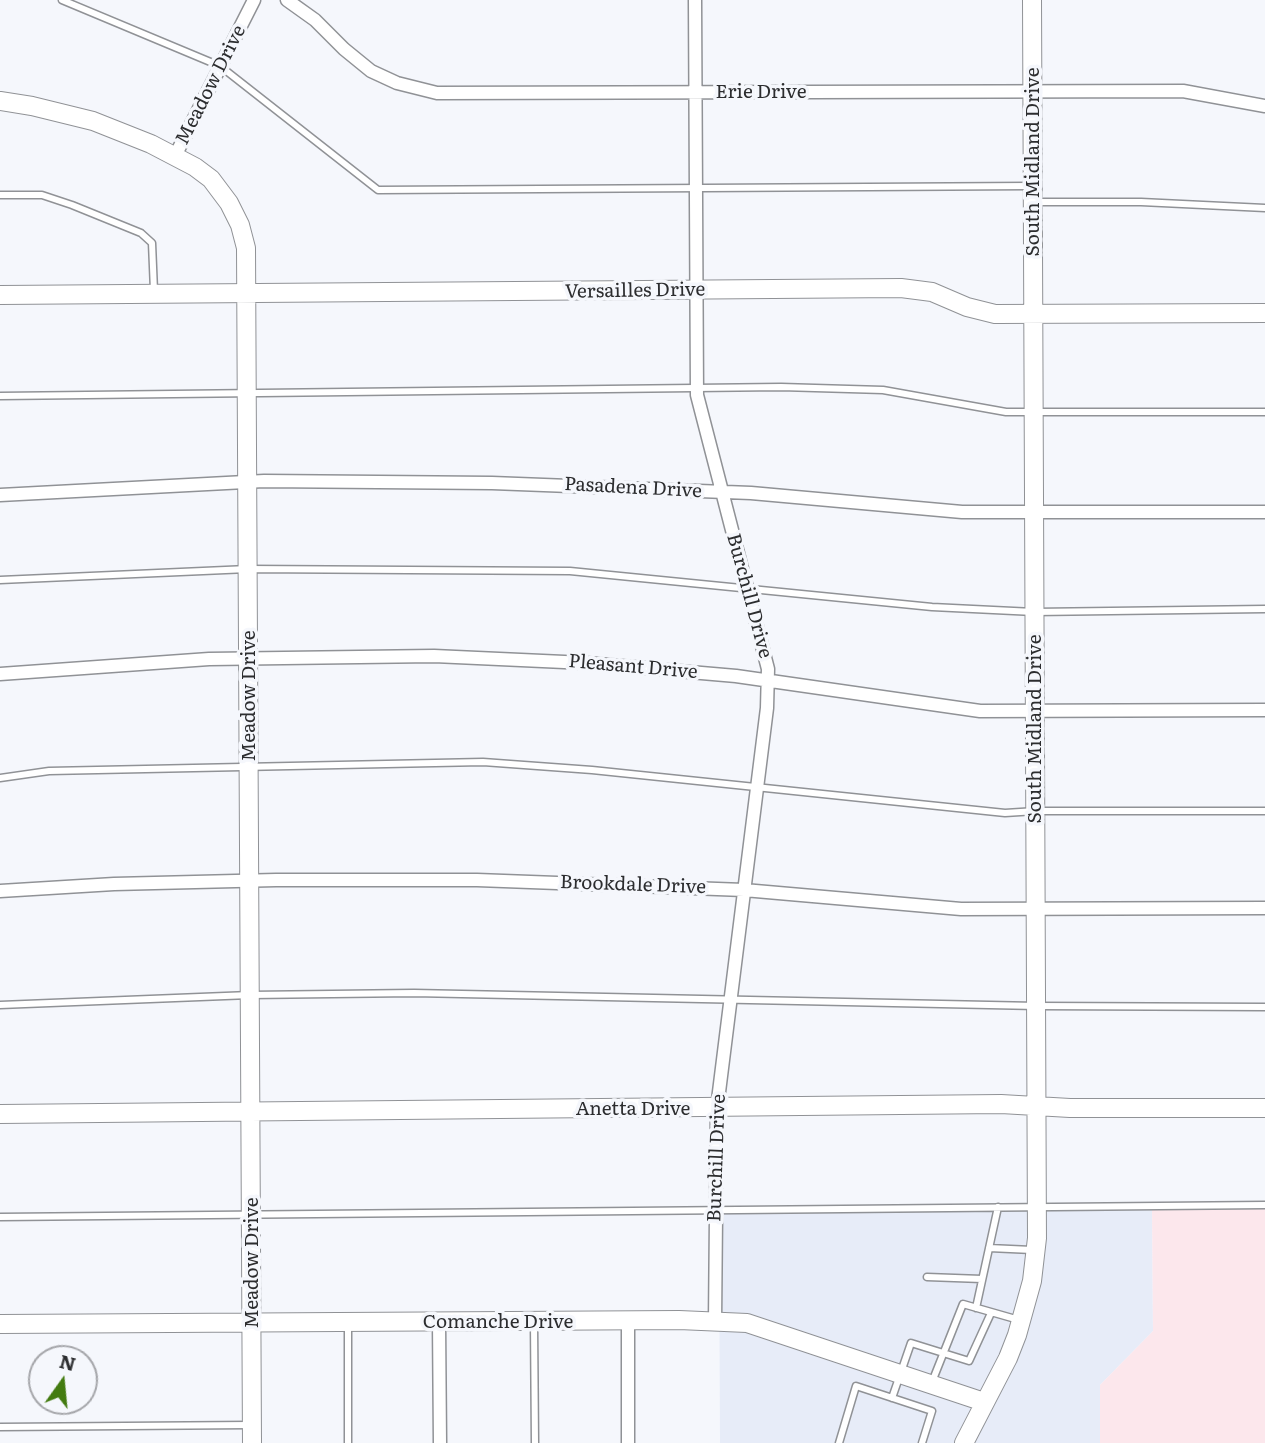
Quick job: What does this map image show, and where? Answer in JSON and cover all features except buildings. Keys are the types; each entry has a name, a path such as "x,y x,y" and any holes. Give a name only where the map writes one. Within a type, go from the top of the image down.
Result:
{"street":[{"name":"Meadow Drive","path":"252,1434 246,248 234,210 211,179 175,156 254,0"},
{"name":"Erie Drive","path":"286,0 315,20 365,66 393,82 415,89 444,93 1183,91 1265,106"},
{"name":"Burchill Drive","path":"695,0 697,389 768,669 757,788 717,1108 715,1322"},
{"name":"South Midland Drive","path":"964,1443 1008,1358 1032,1281 1035,1250 1037,910 1032,0"},
{"path":"0,101 93,121 175,156"},
{"name":"Versailles Drive","path":"0,295 914,288 936,293 984,312 1003,314 1265,313"},
{"name":"Pasadena Drive","path":"0,495 247,482 526,483 723,492 962,512 1265,512"},
{"name":"Pleasant Drive","path":"0,674 105,665 249,658 434,656 607,664 768,680 981,711 1265,710"},
{"name":"Brookdale Drive","path":"0,891 250,880 477,880 744,890 961,909 1265,908"},
{"name":"Anetta Drive","path":"0,1114 1001,1104 1265,1108"},
{"name":"Comanche Drive","path":"0,1324 534,1321 747,1323 984,1402"},
{"path":"628,1321 628,1443"},
{"path":"439,1322 440,1443"}],"lane":[{"path":"62,0 220,66 378,191 696,187 1033,194 1265,208"},
{"path":"0,195 43,195 141,233 152,243 155,294"},
{"path":"0,396 781,387 883,390 1006,412 1265,412"},
{"path":"0,580 248,569 570,571 932,607 1034,612 1265,609"},
{"path":"0,778 48,771 483,762 592,770 1005,813 1265,811"},
{"path":"0,1004 250,995 414,993 730,1001 1265,1007"},
{"path":"0,1217 1265,1205"},
{"path":"976,1308 998,1207"},
{"path":"989,1248 1035,1250"},
{"path":"928,1278 982,1279"},
{"path":"932,1384 962,1304 1021,1321"},
{"path":"892,1398 911,1343 969,1362 991,1313"},
{"path":"534,1321 535,1443"},
{"path":"348,1322 348,1443"},
{"path":"839,1443 856,1386 932,1411 922,1443"},
{"path":"0,1427 252,1434"}],"shaded area":[{"path":"1152,1208 1153,1331 1100,1385 1100,1443 720,1443 719,1214"},
{"path":"1152,1208 1265,1208 1265,1443 1100,1443 1100,1385 1153,1331"}]}
